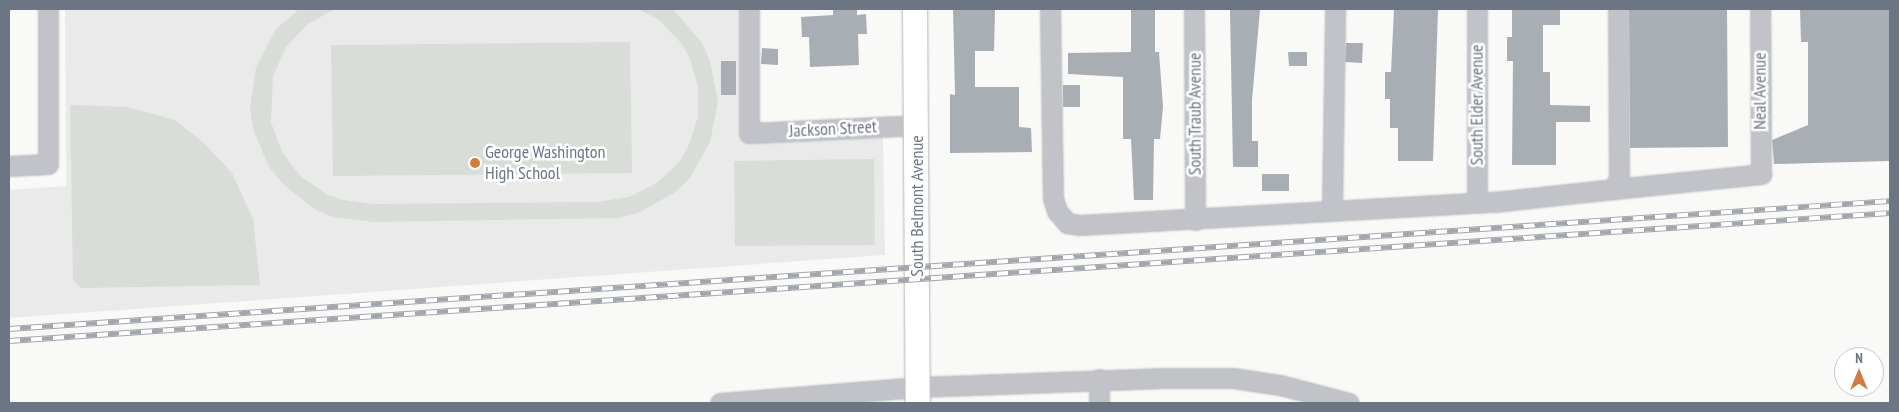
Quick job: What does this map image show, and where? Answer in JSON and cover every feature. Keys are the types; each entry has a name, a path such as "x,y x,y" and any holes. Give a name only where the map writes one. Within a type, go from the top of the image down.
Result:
{"main road":[{"name":"South Belmont Avenue","path":"915,9 918,395"}],"street":[{"path":"9,166 48,164 48,9"},
{"name":"Jackson Street","path":"748,9 750,133 916,125"},
{"path":"1050,9 1053,198 1057,211 1067,223 1080,225 1195,220 1332,209 1477,202 1614,189 1619,177 1618,9"},
{"name":"South Traub Avenue","path":"1194,9 1195,220"},
{"path":"1332,209 1334,9"},
{"name":"South Elder Avenue","path":"1477,9 1477,202"},
{"name":"Neal Avenue","path":"1614,189 1761,174 1760,9"},
{"path":"720,403 918,395 1099,379 1233,378 1280,384 1349,403"},
{"path":"1099,379 1099,403"}],"shaded area":[{"name":"George Washington High School","path":"65,9 740,9 740,140 883,137 885,255 9,318 9,190 66,186"},
{"path":"299,9 335,9 308,24 286,47 273,76 271,122 282,152 301,177 328,195 343,200 374,204 597,202 629,197 657,183 680,161 688,147 698,117 698,86 689,56 681,43 659,20 638,9 673,9 702,43 710,61 718,102 710,142 690,178 674,193 638,213 618,218 374,222 333,217 314,209 282,183 269,167 253,129 250,108 256,67 276,29"},
{"path":"630,42 632,173 333,176 331,45"},
{"path":"70,105 127,107 175,120 204,143 232,173 253,219 260,285 80,288 73,279"},
{"path":"874,159 875,245 735,246 734,161"}],"building":[{"path":"833,9 857,9 857,15 866,14 867,34 858,34 859,65 810,67 809,37 802,37 801,17 833,15"},
{"path":"953,9 995,9 994,51 975,51 975,87 1019,87 1019,127 1031,128 1032,152 950,153 950,94 955,95"},
{"path":"1131,9 1155,9 1155,52 1159,52 1163,107 1160,139 1154,139 1153,200 1134,200 1131,139 1123,139 1123,77 1068,74 1068,53 1131,52"},
{"path":"1394,9 1438,9 1433,161 1398,161 1398,128 1390,128 1390,99 1385,99 1385,72 1391,72"},
{"path":"1512,9 1560,9 1560,25 1543,25 1543,72 1550,72 1550,105 1590,106 1590,122 1556,122 1556,165 1512,165 1513,61 1507,61 1507,37 1512,37"},
{"path":"1629,9 1727,9 1728,147 1630,148"},
{"path":"1800,9 1890,9 1890,161 1774,164 1772,140 1808,125 1808,42 1801,42"},
{"path":"1230,10 1260,10 1252,100 1252,141 1258,141 1258,167 1233,167"},
{"path":"1346,43 1363,43 1362,63 1345,62"},
{"path":"762,48 778,49 778,65 761,64"},
{"path":"1288,52 1307,52 1307,66 1289,66"},
{"path":"721,61 736,61 736,95 721,95"},
{"path":"1063,85 1080,85 1080,107 1063,107"},
{"path":"1262,174 1289,174 1289,191 1262,191"}],"railway":[{"path":"9,329 1890,201"},
{"path":"9,341 1890,213"}],"place":[{"name":"George Washington High School","path":"475,163"}]}
